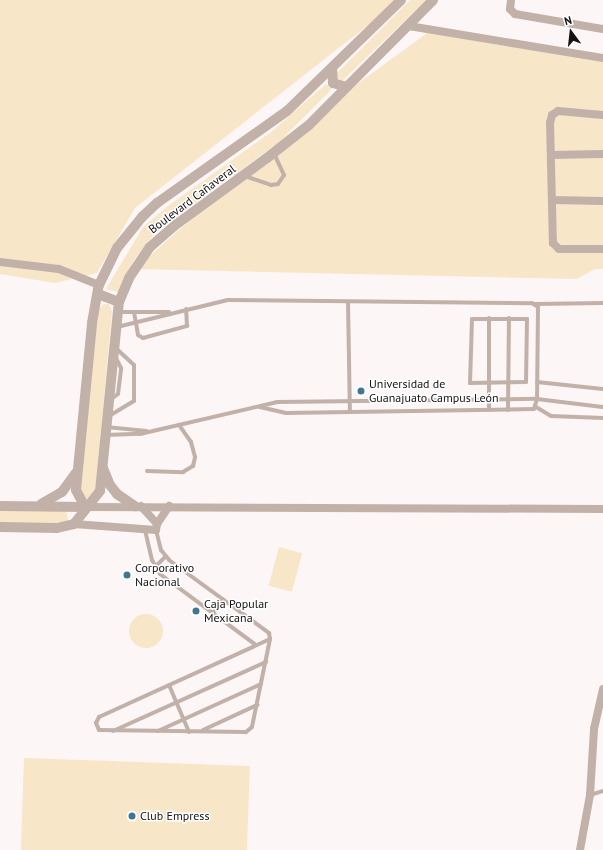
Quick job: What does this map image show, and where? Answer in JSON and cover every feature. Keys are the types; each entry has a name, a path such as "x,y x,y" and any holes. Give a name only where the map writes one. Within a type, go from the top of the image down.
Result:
{"street":[{"name":"Boulevard Cañaveral","path":"85,507 76,490 92,323 98,290 117,248 142,217 176,189 276,120 332,68 401,0"},
{"name":"Boulevard Cañaveral","path":"74,524 85,507 100,492 119,302 129,278 150,247 174,226 274,154 309,125 346,87 410,26 433,0"},
{"path":"511,0 510,8 515,14 603,30"},
{"path":"410,26 603,58"},
{"path":"332,68 334,83 346,87"},
{"path":"603,115 554,112 550,124 553,243 559,249 603,248"},
{"path":"551,155 603,154"},
{"path":"552,200 603,201"},
{"path":"0,262 58,269 119,302"},
{"path":"102,464 105,475 116,494 138,506 156,527"},
{"path":"34,506 44,503 62,492 72,480 78,465"},
{"path":"0,506 603,509"},
{"path":"0,528 57,528 74,524 145,530 156,527 169,506"},
{"path":"580,850 590,795 594,728 603,689"}],"lane":[{"path":"243,176 271,185 278,184 284,175 274,154"},
{"path":"116,327 170,312 228,300 535,304 603,303"},
{"path":"348,302 350,412"},
{"path":"535,304 538,309 536,407"},
{"path":"134,312 138,335 143,338 187,326 186,309"},
{"path":"117,312 170,312"},
{"path":"489,318 489,410"},
{"path":"508,410 509,318"},
{"path":"509,318 526,319 528,322 527,381 522,384 471,384 469,381 472,320 509,318"},
{"path":"106,427 134,401 134,365 113,350"},
{"path":"537,382 603,389"},
{"path":"106,427 135,435 240,409 260,407 277,402 537,399 603,407"},
{"path":"260,407 286,413 508,410 536,407 551,416 603,418"},
{"path":"148,471 184,472 193,466 195,457 191,442 179,425"},
{"path":"106,427 149,431"},
{"path":"156,527 165,557 268,632 270,639 252,727 248,732 111,732 99,730 96,726 97,719 270,639"},
{"path":"145,530 155,567 160,574 256,645"},
{"path":"155,567 165,557"},
{"path":"213,613 223,599"},
{"path":"111,732 266,662"},
{"path":"156,732 261,684"},
{"path":"169,685 189,732"},
{"path":"201,732 257,705"},
{"path":"590,795 603,791"}],"shaded area":[{"path":"0,0 400,0 135,208 97,273 55,283 0,274"},
{"path":"410,0 426,0 341,82 336,74"},
{"path":"430,31 486,43 603,60 603,269 595,269 577,279 135,269 275,145 155,233 134,260 118,292 106,289 143,227 168,206 271,132 326,84 332,89 283,138"},
{"path":"104,304 109,304 112,311 95,494 91,499 85,499 80,492 97,310"},
{"path":"0,509 66,510 68,520 64,523 0,523"},
{"path":"279,547 302,553 292,592 269,586"},
{"path":"149,614 158,619 162,624 162,638 158,643 153,647 143,648 139,647 130,638 129,628 130,624 139,615"},
{"name":"Club Empress","path":"24,758 250,766 247,850 21,850"}],"place":[{"name":"Universidad de Guanajuato Campus León","path":"361,391"},
{"name":"Corporativo Nacional","path":"127,575"},
{"name":"Caja Popular Mexicana","path":"196,611"},
{"name":"Club Empress","path":"132,816"}]}
